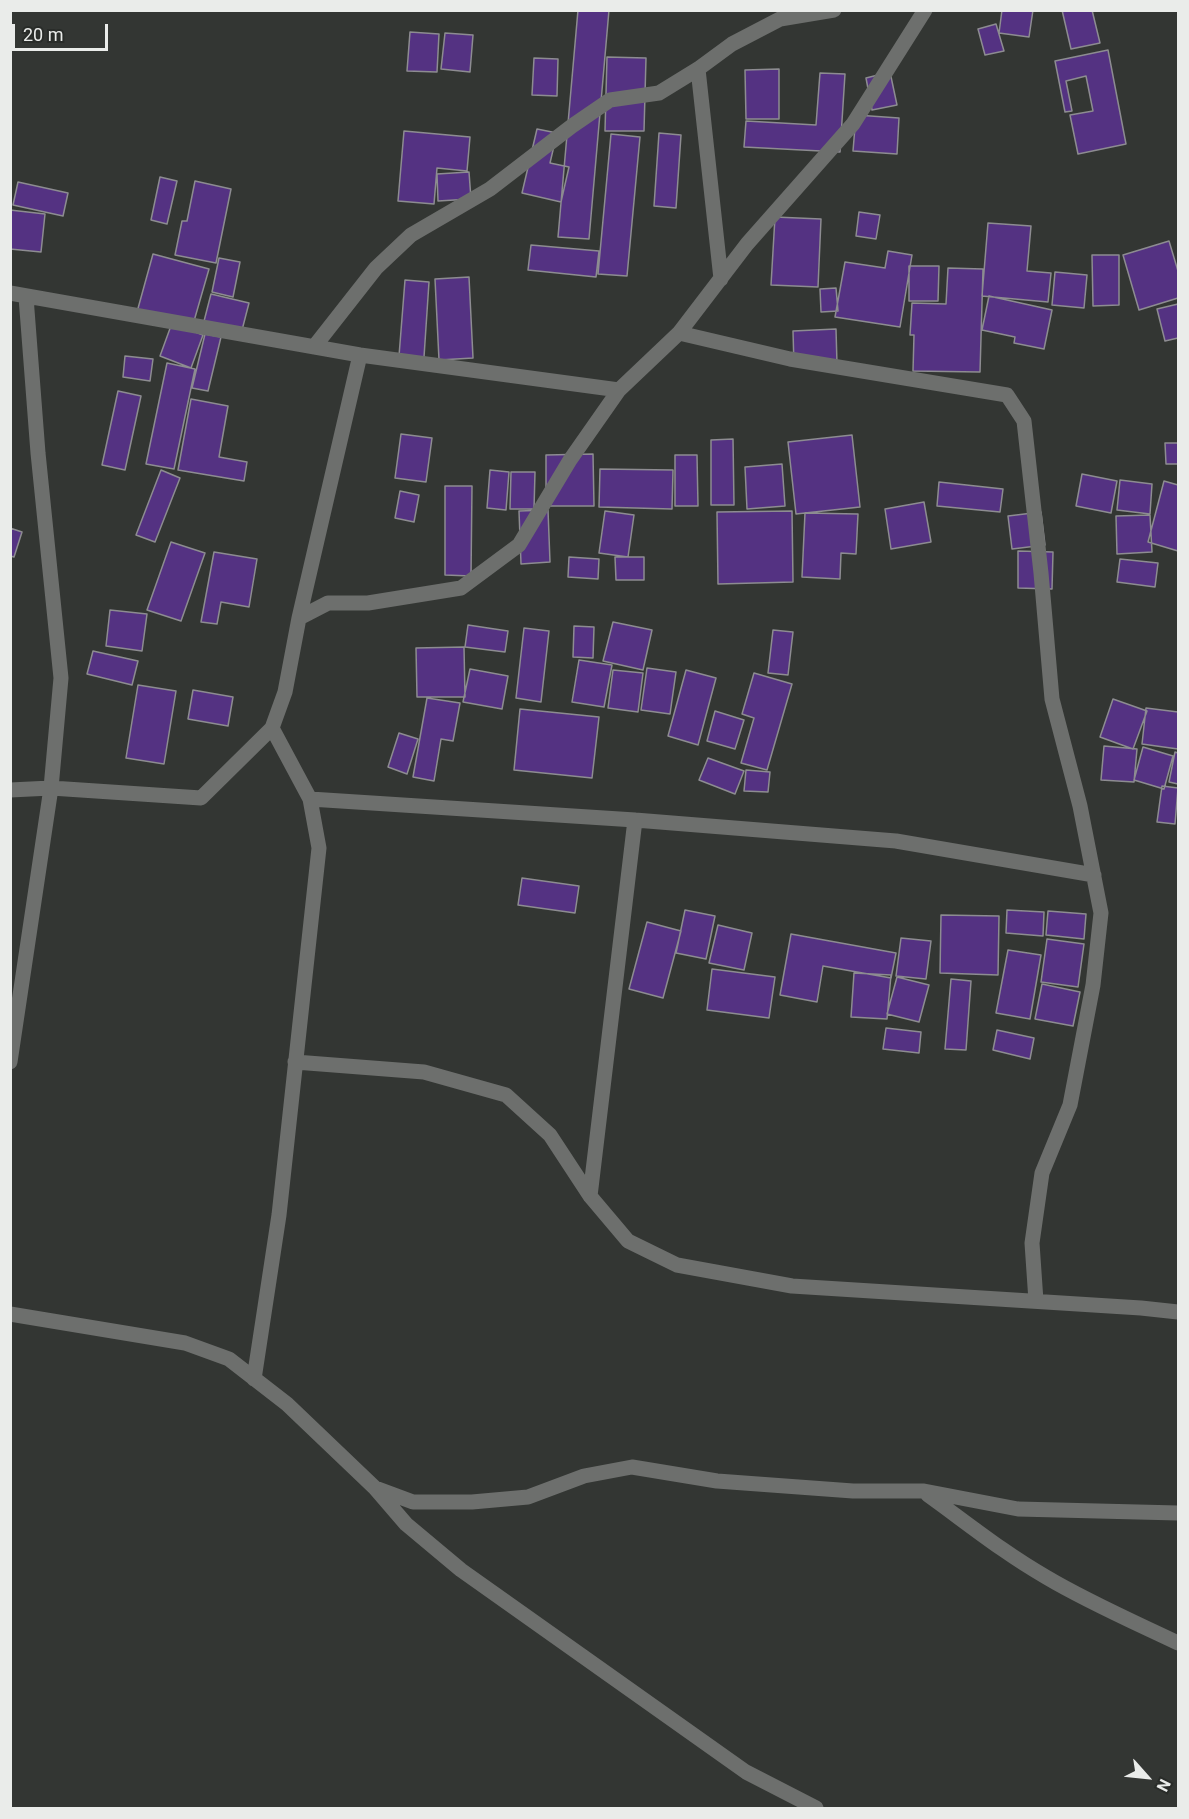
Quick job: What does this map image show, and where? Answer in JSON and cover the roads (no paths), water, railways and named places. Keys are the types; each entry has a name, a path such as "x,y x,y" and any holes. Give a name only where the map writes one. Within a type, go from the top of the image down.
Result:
{"street":[{"path":"314,347 375,268 411,235 490,189 610,100 659,93 698,69 732,44 780,20 834,10"},
{"path":"299,618 328,603 368,603 461,588 519,545 570,460 619,390 679,333 747,244 853,124 925,10"},
{"path":"698,69 721,279"},
{"path":"10,293 360,355 619,390"},
{"path":"10,1062 51,789 61,678 38,453 26,297"},
{"path":"679,333 790,359 1007,396 1024,421 1052,699 1080,806 1101,913 1093,985 1070,1105 1042,1173 1032,1243 1036,1301"},
{"path":"10,790 51,789 201,798 272,728 285,692 299,618 360,355"},
{"path":"254,1379 279,1215 319,848 310,799 272,728"},
{"path":"310,799 635,820 896,841 1094,875"},
{"path":"590,1196 635,820"},
{"path":"295,1062 424,1072 506,1095 550,1135 590,1196 628,1240 677,1265 792,1286 1179,1312"},
{"path":"10,1314 185,1343 229,1359 287,1404 375,1488 406,1524 461,1570 746,1772 816,1809"},
{"path":"375,1488 413,1502 483,1501 528,1497 584,1476 632,1467 717,1481 853,1491 924,1491 1018,1509 1179,1513"},
{"path":"924,1491 1045,1577 1121,1617 1179,1642"}]}
